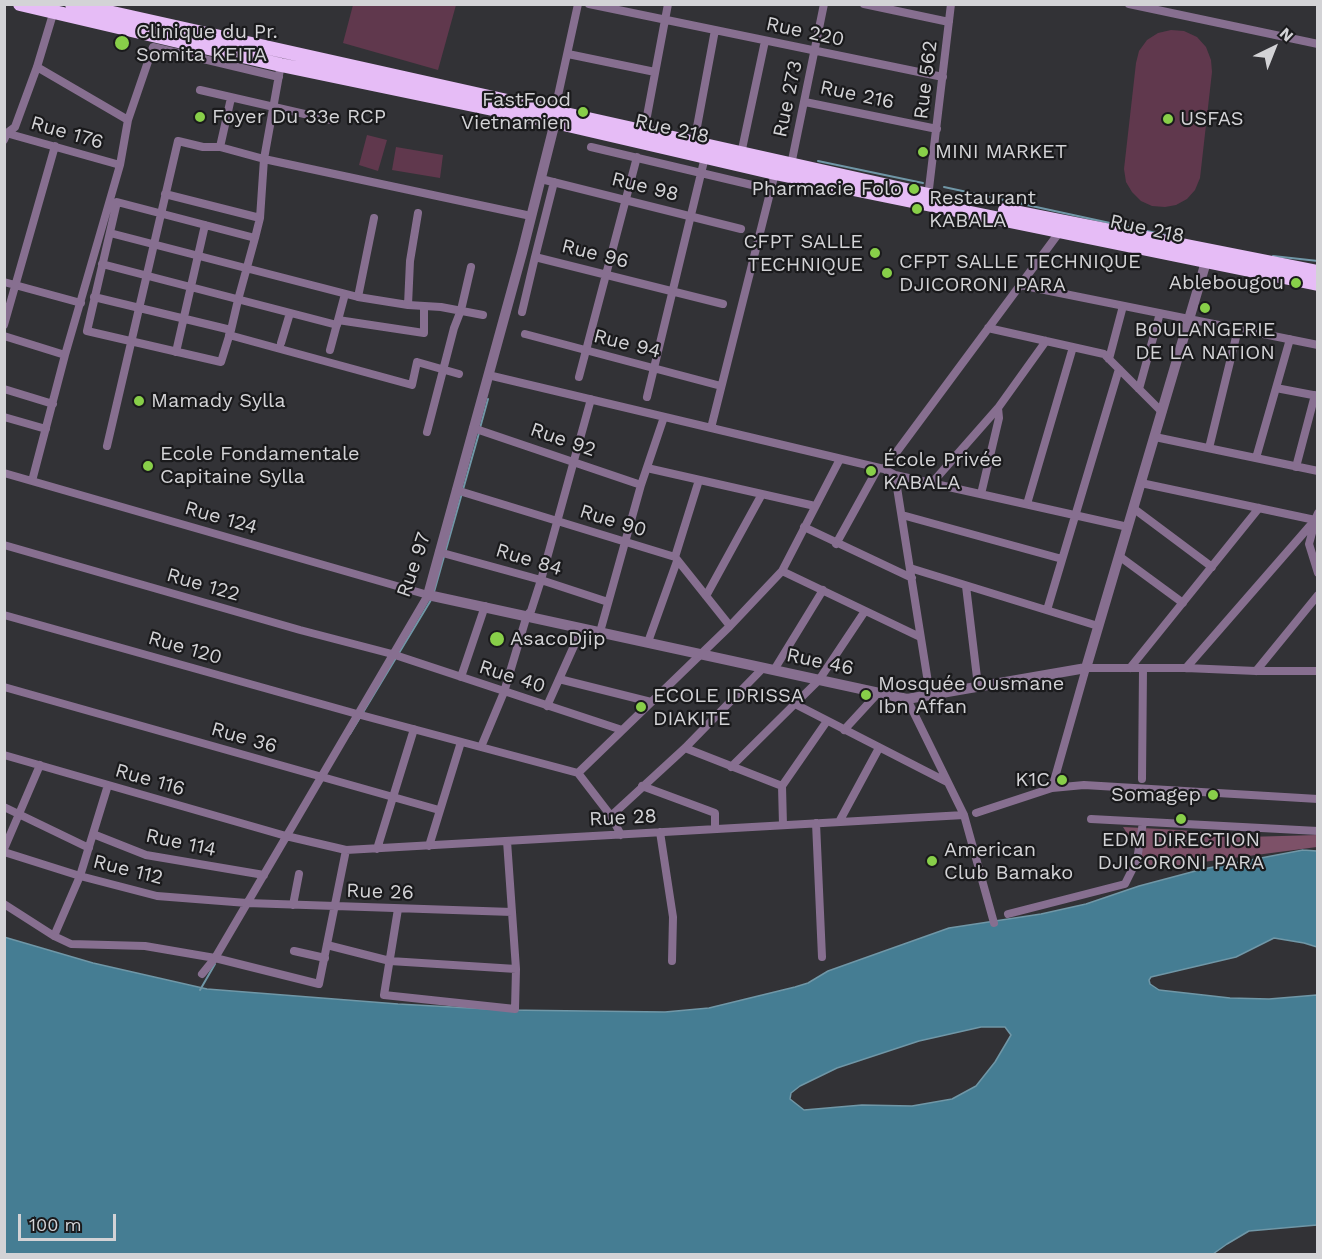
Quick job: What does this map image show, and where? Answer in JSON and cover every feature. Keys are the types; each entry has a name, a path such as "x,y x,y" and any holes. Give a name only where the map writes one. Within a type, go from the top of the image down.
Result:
{"highway":[{"name":"Rue 218","path":"20,4 56,8 280,71 644,132 1060,230 1208,255"},
{"name":"Rue 218","path":"81,5 554,116 705,157 776,173 928,199 1208,255 1317,284"},
{"path":"1208,255 1317,272"}],"street":[{"path":"554,116 578,4"},
{"name":"Rue 220","path":"589,4 943,77"},
{"path":"644,132 668,4"},
{"name":"Rue 273","path":"791,165 824,4"},
{"path":"864,4 950,22"},
{"name":"Rue 562","path":"928,199 951,4"},
{"path":"1129,4 1317,44"},
{"path":"5,135 15,127 38,67 56,8"},
{"path":"694,143 715,30"},
{"path":"741,154 765,41"},
{"path":"32,481 65,355 120,165 128,120 153,47 280,71"},
{"path":"255,238 117,202 87,331 221,362 230,332 238,300 247,268 255,238 260,218 264,159 282,51"},
{"path":"568,54 655,72"},
{"path":"38,67 128,120"},
{"path":"200,90 335,121"},
{"path":"220,147 231,98"},
{"name":"Rue 216","path":"805,102 937,129"},
{"name":"Rue 97","path":"202,974 215,958 264,876 428,595 445,553 478,429 488,375 541,179 554,116"},
{"name":"Rue 176","path":"5,135 55,146 120,165"},
{"path":"107,446 177,141 203,147 220,147 264,159 531,216"},
{"path":"4,325 55,146"},
{"path":"591,147 752,185"},
{"path":"647,397 705,157"},
{"path":"579,377 637,158"},
{"path":"711,428 776,173"},
{"name":"Rue 98","path":"541,179 741,229"},
{"name":"Rue 96","path":"554,182 535,257 723,304"},
{"path":"165,194 260,218"},
{"path":"408,305 410,261 418,213"},
{"path":"358,297 374,218"},
{"path":"176,352 205,225"},
{"path":"836,544 881,468 1060,230"},
{"path":"110,233 358,297 461,310 483,315"},
{"path":"1052,789 1208,255"},
{"path":"522,312 535,257"},
{"path":"102,264 290,313 338,323 424,333 424,306"},
{"path":"427,432 471,267"},
{"path":"4,282 81,303"},
{"path":"1020,285 1317,345"},
{"path":"330,350 345,294"},
{"path":"94,297 184,318 412,385 417,362 459,374"},
{"path":"1109,359 1123,306"},
{"path":"281,343 290,313"},
{"path":"1139,389 1160,313"},
{"path":"988,328 1104,354 1162,412"},
{"path":"1209,448 1238,329"},
{"name":"Rue 94","path":"525,334 722,386"},
{"path":"4,336 65,355"},
{"path":"1256,458 1290,339"},
{"path":"932,483 998,408 1046,341"},
{"path":"1027,504 1073,347"},
{"path":"1047,610 1119,369"},
{"path":"488,375 881,468 895,475 1128,527"},
{"path":"1276,388 1316,396 1296,467"},
{"path":"4,389 53,404"},
{"path":"481,747 504,692 527,615 531,611 541,580 591,399"},
{"path":"981,494 999,418 998,408"},
{"path":"4,417 46,429"},
{"path":"600,632 641,485 664,417"},
{"name":"Rue 92","path":"478,429 641,485"},
{"path":"1155,436 1317,471"},
{"path":"621,835 611,816 578,773 702,654 782,571 840,459"},
{"path":"647,468 815,506"},
{"name":"Rue 124","path":"4,473 428,595"},
{"path":"895,475 930,695"},
{"path":"648,642 699,480"},
{"path":"1141,483 1258,508 1316,517"},
{"name":"Rue 90","path":"461,491 676,559"},
{"path":"706,596 762,494"},
{"path":"1134,508 1212,567"},
{"path":"1130,669 1258,508"},
{"path":"902,515 1062,559"},
{"path":"1316,517 1309,544 1317,573"},
{"path":"1186,668 1316,517"},
{"path":"804,527 912,578"},
{"name":"Rue 122","path":"4,545 392,654"},
{"name":"Rue 84","path":"445,553 608,602"},
{"path":"1119,556 1183,603"},
{"path":"676,559 730,626"},
{"path":"910,568 1098,626"},
{"path":"782,571 920,637"},
{"path":"966,586 978,686"},
{"path":"611,816 768,669 823,590"},
{"name":"Rue 46","path":"428,595 907,699 1086,668 1317,671"},
{"path":"1256,671 1317,595"},
{"path":"461,677 485,606"},
{"path":"731,767 819,680 865,611"},
{"name":"Rue 120","path":"4,615 578,773"},
{"path":"547,706 582,628"},
{"name":"Rue 40","path":"392,654 622,730"},
{"path":"1142,779 1143,669"},
{"path":"559,679 651,702"},
{"name":"Rue 36","path":"4,687 439,810"},
{"path":"844,730 878,693"},
{"path":"907,699 964,815 994,923"},
{"path":"795,704 947,782"},
{"path":"783,825 782,786 826,721"},
{"path":"377,849 414,729"},
{"path":"429,846 461,742"},
{"path":"685,748 782,786"},
{"path":"839,822 879,748"},
{"name":"Rue 116","path":"4,755 286,836"},
{"path":"5,852 40,765"},
{"path":"54,936 80,876 108,785"},
{"path":"976,813 1052,789 1084,785 1317,800"},
{"path":"642,786 715,813 714,829"},
{"path":"4,807 89,848"},
{"name":"Rue 28","path":"286,836 346,850 964,815"},
{"path":"1091,819 1317,831 1317,822"},
{"path":"1008,914 1125,884 1137,860 1143,822"},
{"path":"816,824 822,957"},
{"path":"660,832 673,917 672,961"},
{"name":"Rue 114","path":"93,834 146,855 264,876"},
{"path":"398,909 384,995 515,1009 516,969 507,841"},
{"path":"4,904 54,936 71,944 145,946 215,958 320,984 346,850"},
{"name":"Rue 112","path":"5,852 80,876 157,896 247,903"},
{"path":"293,905 299,874"},
{"name":"Rue 26","path":"247,903 512,912"},
{"path":"327,945 390,961 516,969"},
{"path":"294,951 324,958"}],"shaded area":[{"path":"353,5 456,5 438,70 343,43"},
{"path":"1171,30 1184,31 1197,37 1206,47 1211,60 1212,72 1200,178 1195,190 1187,199 1176,205 1165,207 1152,206 1141,201 1126,182 1124,169 1139,51 1147,40 1158,33"},
{"path":"367,135 387,140 378,171 359,165"},
{"path":"396,147 443,155 440,178 392,170"},
{"path":"1123,827 1246,837 1317,835 1317,847 1157,868 1146,863"}],"water":[{"path":"1303,850 1317,851 1317,947 1274,938 1236,957 1151,977 1149,980 1150,984 1159,990 1230,998 1269,999 1317,995 1317,1225 1249,1231 1213,1254 5,1254 4,937 93,963 207,989 506,1010 665,1012 709,1008 795,987 808,983 828,971 949,928 1041,914 1086,904 1139,886 1203,869","holes":["981,1027 1005,1027 1011,1035 995,1062 976,1086 952,1099 912,1106 862,1105 804,1110 790,1099 791,1093 800,1086 837,1068 919,1041"]}],"waterway":[{"path":"818,161 923,183"},
{"path":"944,187 1170,236"},
{"path":"1273,256 1318,261"},
{"path":"480,428 488,399"},
{"path":"434,592 479,433"},
{"path":"350,734 431,600"},
{"path":"200,990 215,964"}],"place":[{"name":"Clinique du Pr. Somita KEITA","path":"122,43"},
{"name":"FastFood Vietnamien","path":"583,112"},
{"name":"Foyer Du 33e RCP","path":"200,117"},
{"name":"USFAS","path":"1168,119"},
{"name":"MINI MARKET","path":"923,152"},
{"name":"Pharmacie Folo","path":"914,189"},
{"name":"Restaurant KABALA","path":"917,209"},
{"name":"CFPT SALLE TECHNIQUE","path":"875,253"},
{"name":"CFPT SALLE TECHNIQUE DJICORONI PARA","path":"887,273"},
{"name":"Ablebougou","path":"1296,283"},
{"name":"BOULANGERIE DE LA NATION","path":"1205,308"},
{"name":"Mamady Sylla","path":"139,401"},
{"name":"Ecole Fondamentale Capitaine Sylla","path":"148,466"},
{"name":"École Privée KABALA","path":"871,471"},
{"name":"AsacoDjip","path":"497,639"},
{"name":"Mosquée Ousmane Ibn Affan","path":"866,695"},
{"name":"ECOLE IDRISSA DIAKITE","path":"641,707"},
{"name":"K1C","path":"1062,780"},
{"name":"Somagep","path":"1213,795"},
{"name":"EDM DIRECTION DJICORONI PARA","path":"1181,819"},
{"name":"American Club Bamako","path":"932,861"}]}
